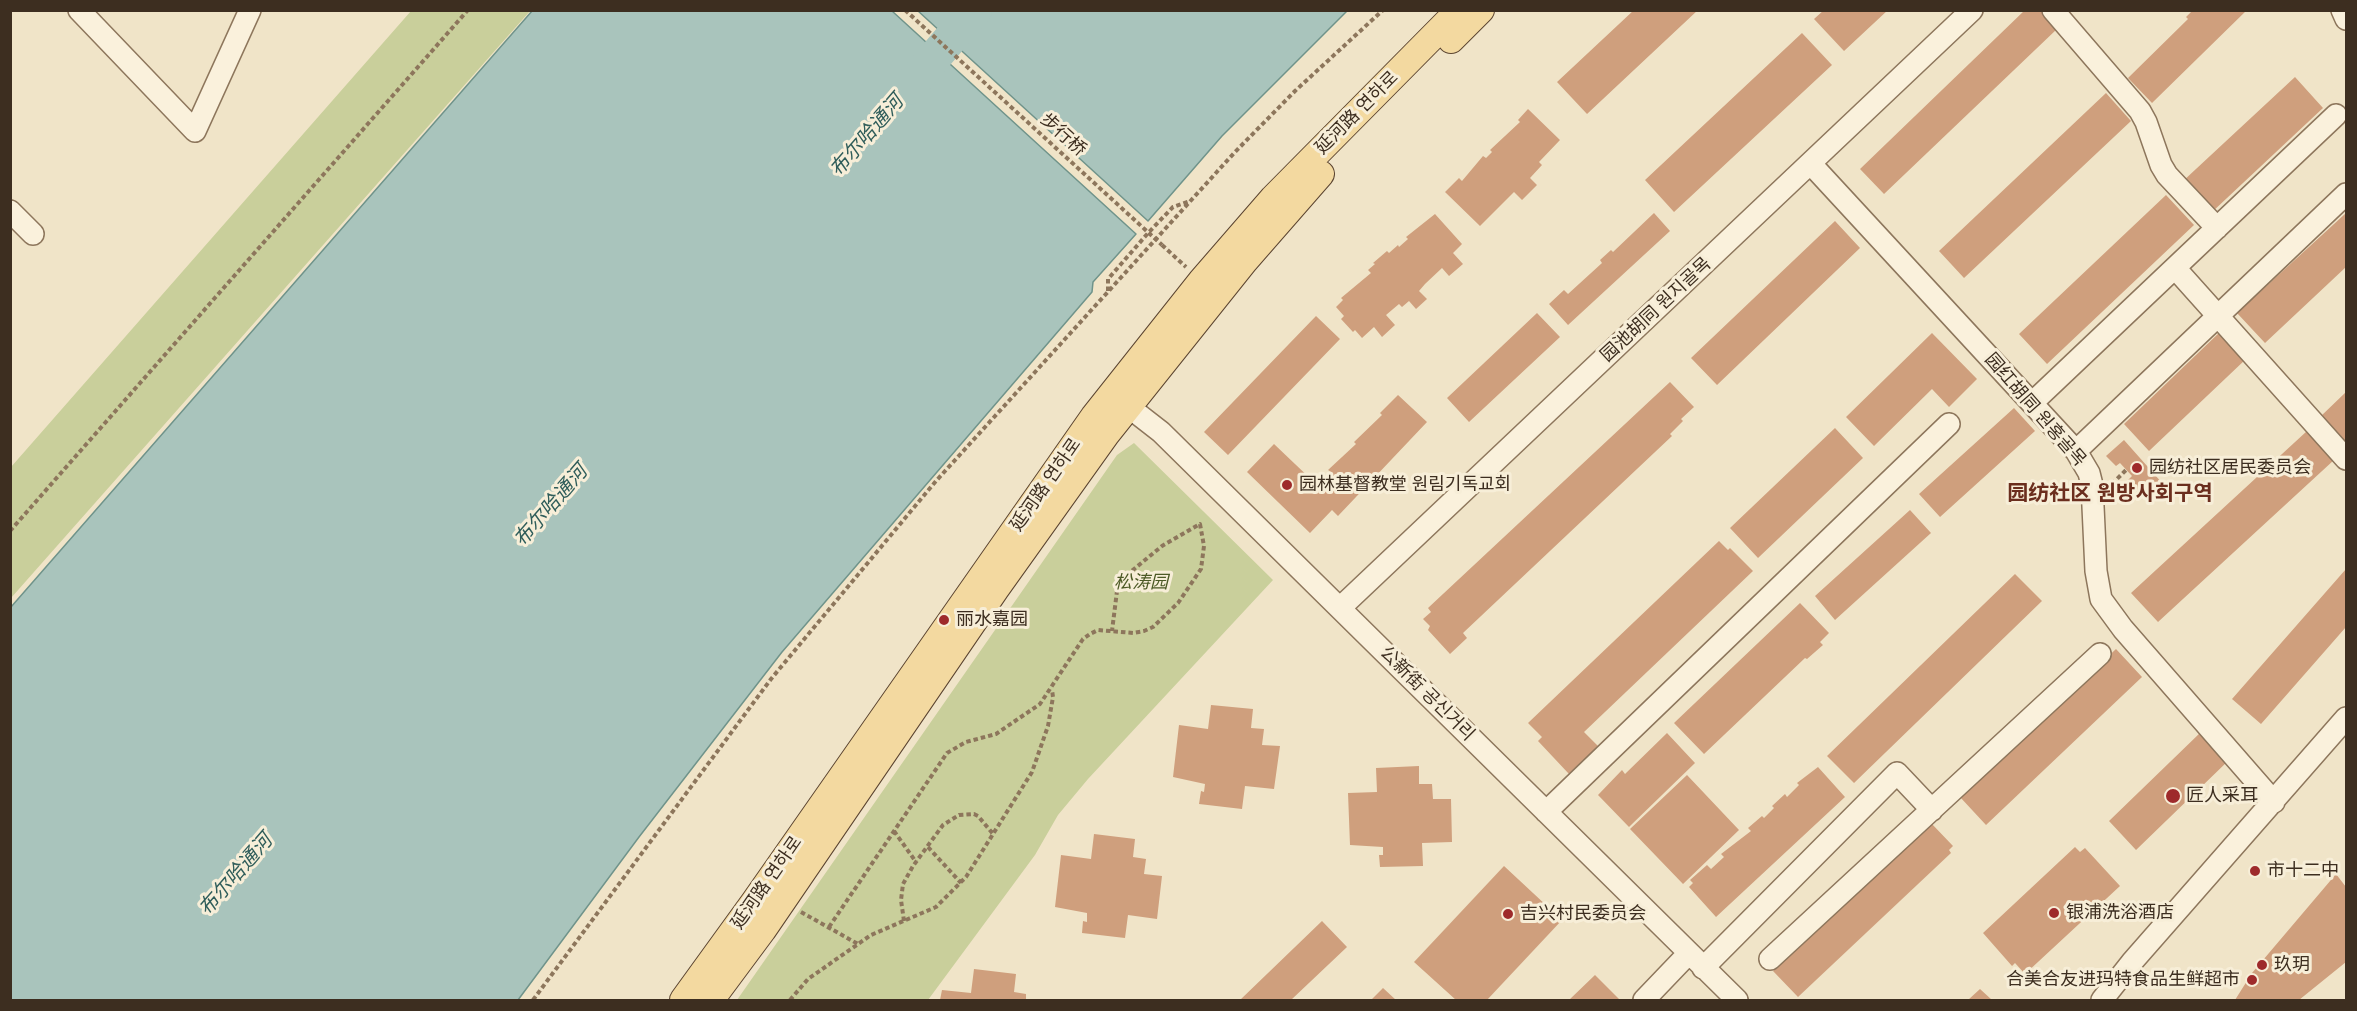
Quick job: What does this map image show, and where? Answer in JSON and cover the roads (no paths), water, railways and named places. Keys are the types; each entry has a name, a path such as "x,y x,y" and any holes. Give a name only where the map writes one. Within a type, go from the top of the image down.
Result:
{"main road":[{"name":"延河路 연하로","path":"711,1000 763,930 1021,553 1201,281 1273,198 1459,10"},
{"name":"延河路 연하로","path":"683,1000 768,883 1094,416 1121,400 1300,197 1481,10"}],"street":[{"path":"79,10 195,131 250,10"},
{"name":"园池胡同 원지골목","path":"1340,608 1972,10"},
{"path":"2053,10 2140,111 2167,175 2217,228"},
{"path":"2342,10 2346,19"},
{"path":"2032,403 2336,115"},
{"name":"园红胡同 원홍골목","path":"1811,164 2076,452 2089,473 2092,485 2096,571 2101,599 2123,629 2274,802"},
{"path":"2076,452 2346,194"},
{"path":"10,211 33,234"},
{"path":"2175,268 2346,459"},
{"name":"公新街 공신거리","path":"1121,400 1161,432 1737,1000"},
{"path":"1546,812 1949,424"},
{"path":"1770,959 2100,654"},
{"path":"2102,1000 2132,962 2346,718"},
{"path":"1644,1000 1696,960 1897,773 1932,810"}],"water":[{"path":"532,11 892,11 1136,234 1093,282 1092,292 782,652 639,837 518,1000 11,1000 11,607"},
{"path":"918,11 1347,11 1222,136 1148,221"}],"waterway":[{"name":"布尔哈通河","path":"908,88 975,10"}],"place":[{"name":"园纺社区居民委员会","path":"2137,468"},
{"name":"园林基督教堂 원림기독교회","path":"1287,485"},
{"name":"丽水嘉园","path":"944,620"},
{"name":"匠人采耳","path":"2173,796"},
{"name":"市十二中","path":"2255,871"},
{"name":"银浦洗浴酒店","path":"2054,913"},
{"name":"吉兴村民委员会","path":"1508,914"},
{"name":"玖玥","path":"2262,965"},
{"name":"合美合友进玛特食品生鲜超市","path":"2252,980"}],"district":[{"name":"园纺社区 원방사회구역","path":"2110,494"}],"park label":[{"name":"松涛园","path":"1141,583"}]}
